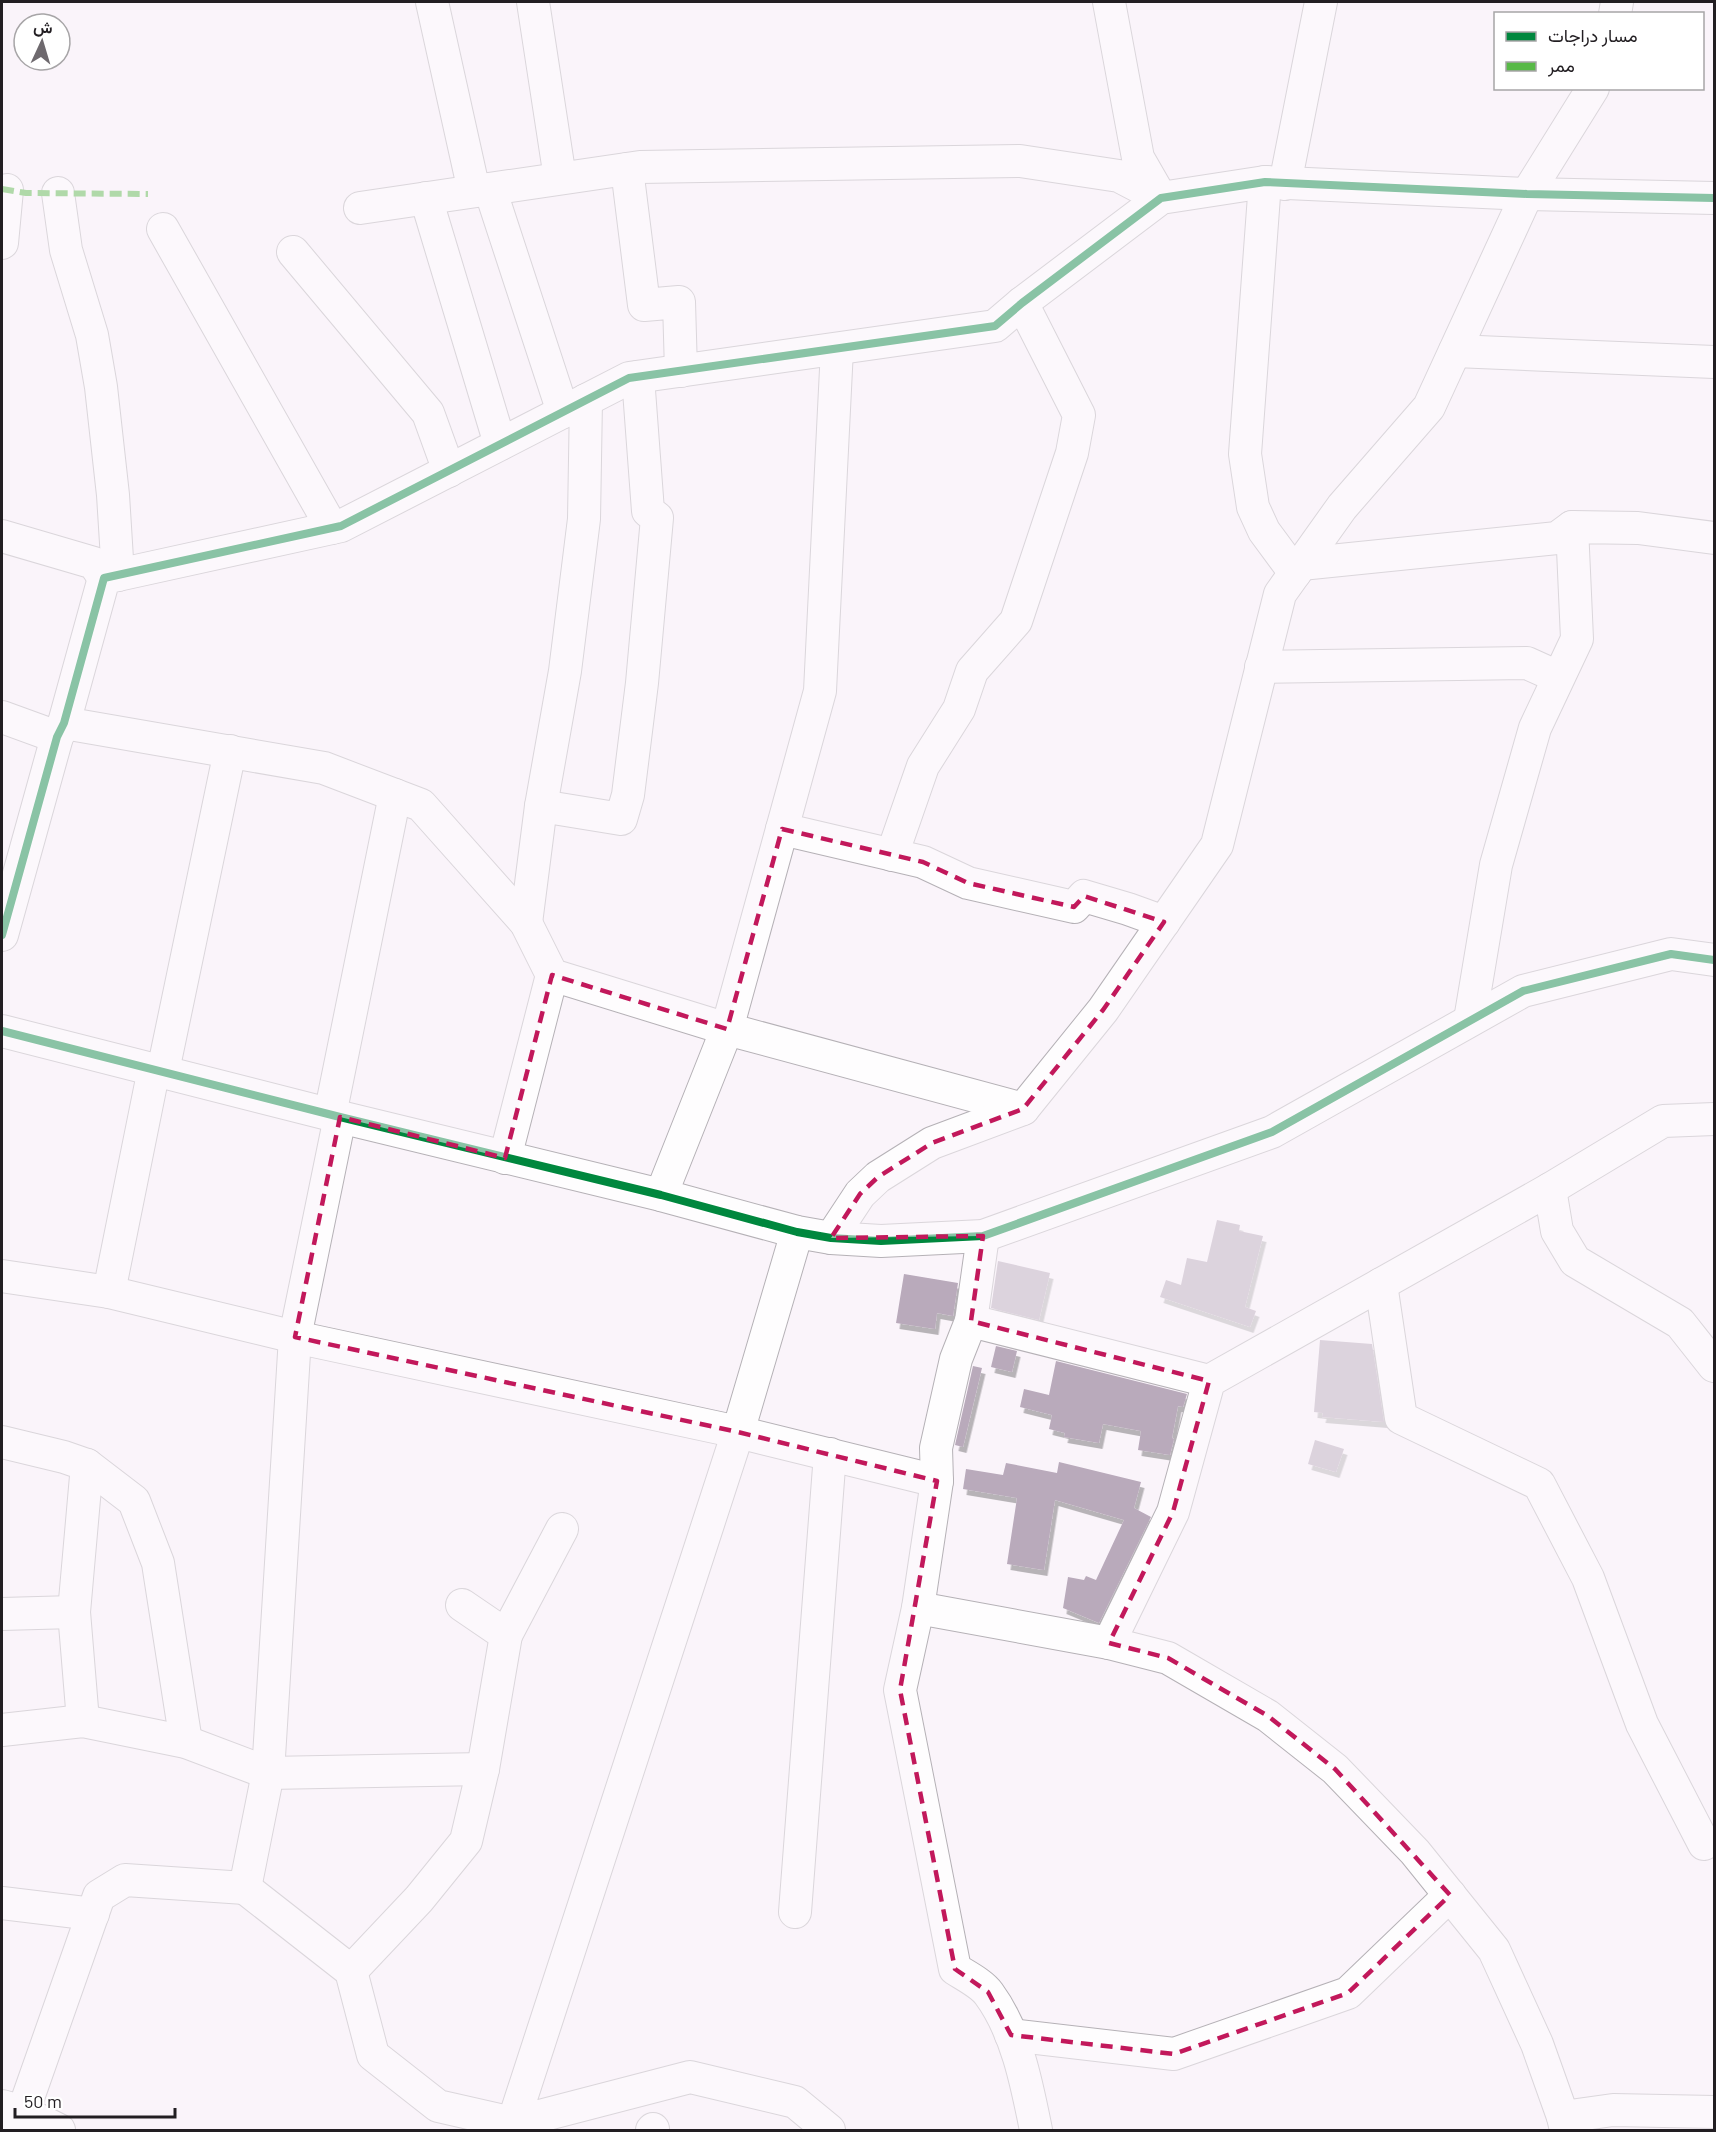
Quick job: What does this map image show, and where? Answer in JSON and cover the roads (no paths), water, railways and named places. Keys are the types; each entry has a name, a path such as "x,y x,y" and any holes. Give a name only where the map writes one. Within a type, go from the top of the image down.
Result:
{"street":[{"path":"432,2 482,190 574,406 584,519 565,671 541,806 526,923"},
{"path":"533,2 560,178"},
{"path":"1109,2 1138,158 1161,198"},
{"path":"1298,569 1264,531 1253,507 1245,454 1275,183 1321,2"},
{"path":"831,1238 860,1194 878,1177 932,1143 1023,1109 1103,1010 1217,845 1280,594 1342,507 1429,406 1527,194 1592,90"},
{"path":"360,208 640,167 1020,161 1119,176 1161,198"},
{"path":"627,169 644,305 679,302 681,371"},
{"path":"2,536 94,563 111,576 341,526 629,378 995,326 1161,198 1275,183 1527,194 1714,198"},
{"path":"2,243 7,190"},
{"path":"2,935 61,730 111,576 113,495 101,387 92,336 66,250 58,193"},
{"path":"426,198 500,444"},
{"path":"163,229 332,528"},
{"path":"293,252 428,413 449,471"},
{"path":"891,855 923,766 959,710 972,671 1016,621 1072,453 1079,415 1022,303"},
{"path":"661,1195 727,1029 820,691 837,349"},
{"path":"1455,351 1714,362"},
{"path":"541,806 621,819 628,795 642,683 657,518 648,510 638,377"},
{"path":"1298,569 1557,538 1572,527 1638,528 1714,538"},
{"path":"1470,1020 1496,865 1535,728 1577,639 1572,527"},
{"path":"1261,667 1527,663 1558,677"},
{"path":"2,717 61,730 230,751 324,768 421,805 526,923 552,975 505,1158"},
{"path":"109,1292 230,751"},
{"path":"245,1888 267,1773 295,1337 395,795"},
{"path":"782,829 923,862 968,883 1074,907 1084,896 1164,922"},
{"path":"2,1031 335,1116 661,1195 797,1232 831,1238 881,1241 983,1236 1272,1132 1523,991 1671,954 1714,960"},
{"path":"552,975 727,1029 1023,1109"},
{"path":"971,1321 1209,1381 1550,1189 1664,1121 1714,1119"},
{"path":"1550,1189 1557,1231 1575,1261 1680,1323 1714,1366"},
{"path":"513,2123 738,1432 797,1232"},
{"path":"983,1236 971,1321 956,1359 936,1448 937,1481 918,1608 900,1690 955,1969 988,1992 1011,2035 1027,2086 1036,2130"},
{"path":"2,1276 109,1292 295,1337 738,1432 937,1481"},
{"path":"1381,1284 1401,1418 1539,1484 1588,1578 1642,1724 1704,1844"},
{"path":"1109,1643 1173,1512 1209,1381"},
{"path":"2,1442 87,1465 134,1500 158,1563 186,1742"},
{"path":"795,1912 830,1454"},
{"path":"83,1721 74,1612 87,1465"},
{"path":"351,1971 419,1899 466,1841 483,1769 506,1635 562,1529"},
{"path":"462,1605 506,1635"},
{"path":"918,1608 1109,1643 1168,1658 1268,1716 1335,1769 1415,1852 1494,1950 1537,2044 1564,2124 1614,2110 1714,2112"},
{"path":"2,1614 74,1612"},
{"path":"2,1730 83,1721 186,1742 267,1773 483,1769"},
{"path":"59,2130 9,2114 99,1896 125,1880 245,1888 351,1971 373,2055 438,2106 513,2123 690,2077 795,2102 829,2130"},
{"path":"1011,2035 1174,2054 1348,1993 1450,1895"},
{"path":"3,1908 93,1914"}]}
